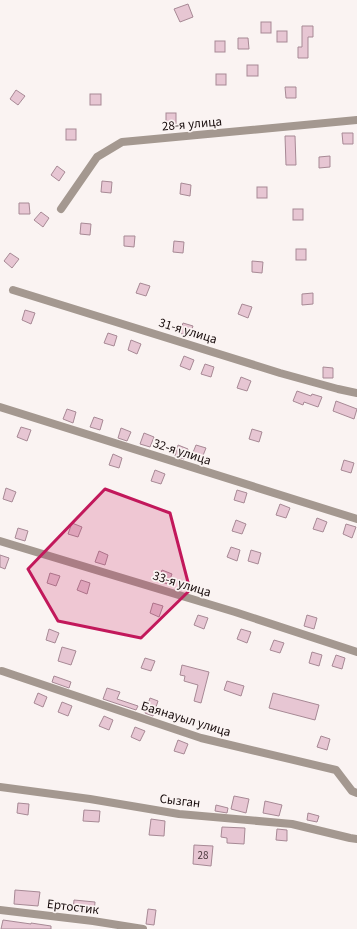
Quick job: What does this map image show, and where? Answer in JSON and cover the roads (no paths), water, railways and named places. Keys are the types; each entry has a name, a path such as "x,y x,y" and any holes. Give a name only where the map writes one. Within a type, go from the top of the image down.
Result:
{"street":[{"name":"28-я улица","path":"61,209 97,156 122,142 357,120"},
{"name":"31-я улица","path":"13,290 280,373 357,393"},
{"name":"32-я улица","path":"0,407 357,519"},
{"name":"33-я улица","path":"0,541 234,612 357,652"},
{"name":"Баянауыл улица","path":"2,671 200,738 336,770 352,791 357,793"},
{"name":"Сызган","path":"0,787 90,799 179,814 292,824 342,837 357,839"},
{"name":"Ертостик","path":"0,910 93,921 143,929"}]}
